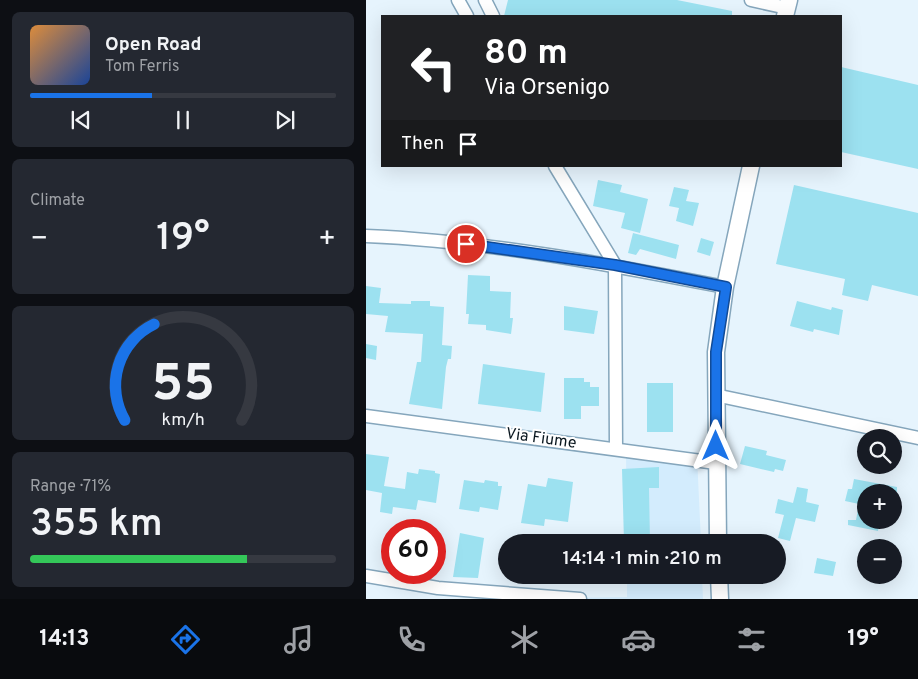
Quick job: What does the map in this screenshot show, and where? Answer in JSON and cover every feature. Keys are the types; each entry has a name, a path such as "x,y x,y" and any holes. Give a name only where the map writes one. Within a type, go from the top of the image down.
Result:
{"main road":[{"path":"718,534 716,352 726,287 751,167"},
{"path":"719,584 720,599"}],"street":[{"path":"458,0 466,15"},
{"path":"485,0 492,15"},
{"path":"751,0 787,8"},
{"path":"557,167 615,265 616,449"},
{"path":"366,236 428,238 615,265 726,287"},
{"path":"715,395 918,438"},
{"name":"Via Fiume","path":"366,416 716,463"},
{"path":"366,576 438,588 580,599"}],"shaded area":[{"path":"626,454 697,456 701,534 627,534"},
{"path":"627,584 702,584 703,599 502,599 627,597"}],"building":[{"path":"508,0 677,0 732,11 732,15 504,15"},
{"path":"842,67 918,85 918,169 842,152"},
{"path":"598,180 622,185 620,192 648,199 640,233 621,228 625,213 593,206"},
{"path":"794,185 918,213 918,296 872,285 868,301 842,295 845,279 776,264"},
{"path":"674,187 689,190 686,201 699,203 693,226 676,221 679,208 669,206"},
{"path":"633,233 679,245 676,259 640,249 636,255 628,253"},
{"path":"701,238 714,242 710,256 697,252"},
{"path":"468,275 490,276 490,291 511,292 510,318 513,318 511,334 486,330 486,325 468,324 469,314 466,314"},
{"path":"366,286 381,288 379,303 411,304 411,301 430,301 430,306 444,307 442,345 452,346 451,359 448,359 446,367 442,409 409,404 417,362 421,362 423,334 385,332 388,316 366,314"},
{"path":"797,301 831,310 832,307 843,310 839,335 814,329 813,332 790,326"},
{"path":"564,306 598,311 594,334 564,330"},
{"path":"366,344 377,346 376,360 366,358"},
{"path":"483,364 545,373 541,412 478,404"},
{"path":"564,378 584,378 584,382 590,382 590,387 599,387 599,406 581,406 581,419 564,419"},
{"path":"647,383 673,383 673,432 647,432"},
{"path":"745,446 767,451 766,455 786,460 783,471 775,469 774,472 740,464"},
{"path":"366,454 389,457 384,486 405,489 407,472 418,474 419,469 435,471 435,473 440,474 436,503 418,500 416,510 393,507 392,514 380,512 382,493 366,490"},
{"path":"659,467 659,488 649,488 650,534 624,534 622,469"},
{"path":"548,478 573,482 568,522 545,519 544,526 521,523 528,484 546,487"},
{"path":"854,479 881,484 857,484 857,504 845,501 848,489 852,489"},
{"path":"464,480 484,483 485,480 498,482 498,486 502,486 498,510 480,507 479,512 459,509"},
{"path":"797,487 808,489 806,502 819,505 815,522 796,518 790,541 786,540 786,534 779,534 784,515 775,513 778,499 793,503"},
{"path":"857,515 857,527 848,525 848,520 856,520"},
{"path":"460,533 484,538 478,578 453,577"},
{"path":"817,558 836,562 833,576 814,573"}],"route":[{"path":"466,244 615,265 726,287 716,352 716,446"}]}
